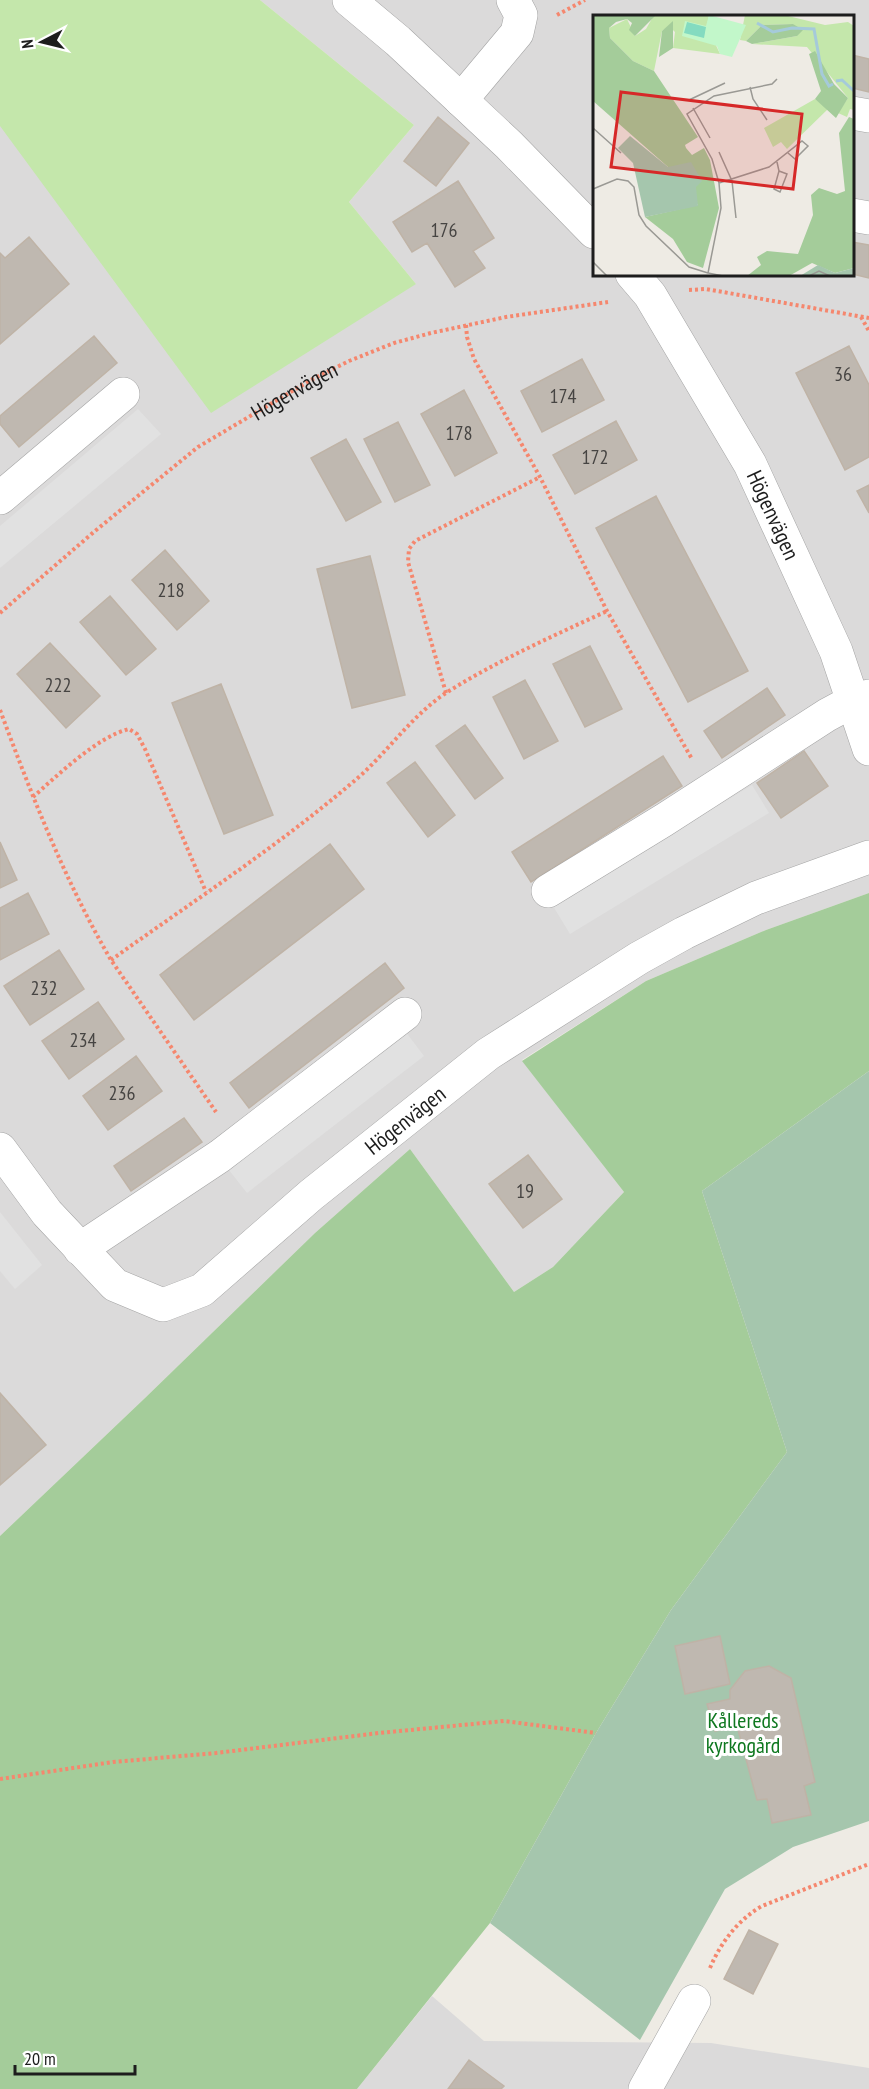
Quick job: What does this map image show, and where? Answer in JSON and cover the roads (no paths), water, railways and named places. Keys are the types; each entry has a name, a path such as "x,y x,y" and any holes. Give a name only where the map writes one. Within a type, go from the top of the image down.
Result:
{"street":[{"path":"349,0 398,40 590,216"},
{"path":"461,100 517,33 521,15 513,0"},
{"path":"854,113 869,116"},
{"path":"854,215 869,218"},
{"name":"Högenvägen","path":"641,285 750,464 836,651 861,698 869,749"},
{"path":"0,498 123,394"},
{"path":"548,891 827,715 861,698"},
{"name":"Högenvägen","path":"0,1149 47,1213 115,1285 163,1305 202,1290 311,1196 488,1054 639,958 756,898 869,857"},
{"path":"80,1249 237,1142 405,1014"},
{"path":"645,2089 694,2001"}],"park label":[{"name":"Kållereds kyrkogård","path":"743,1733"}]}
